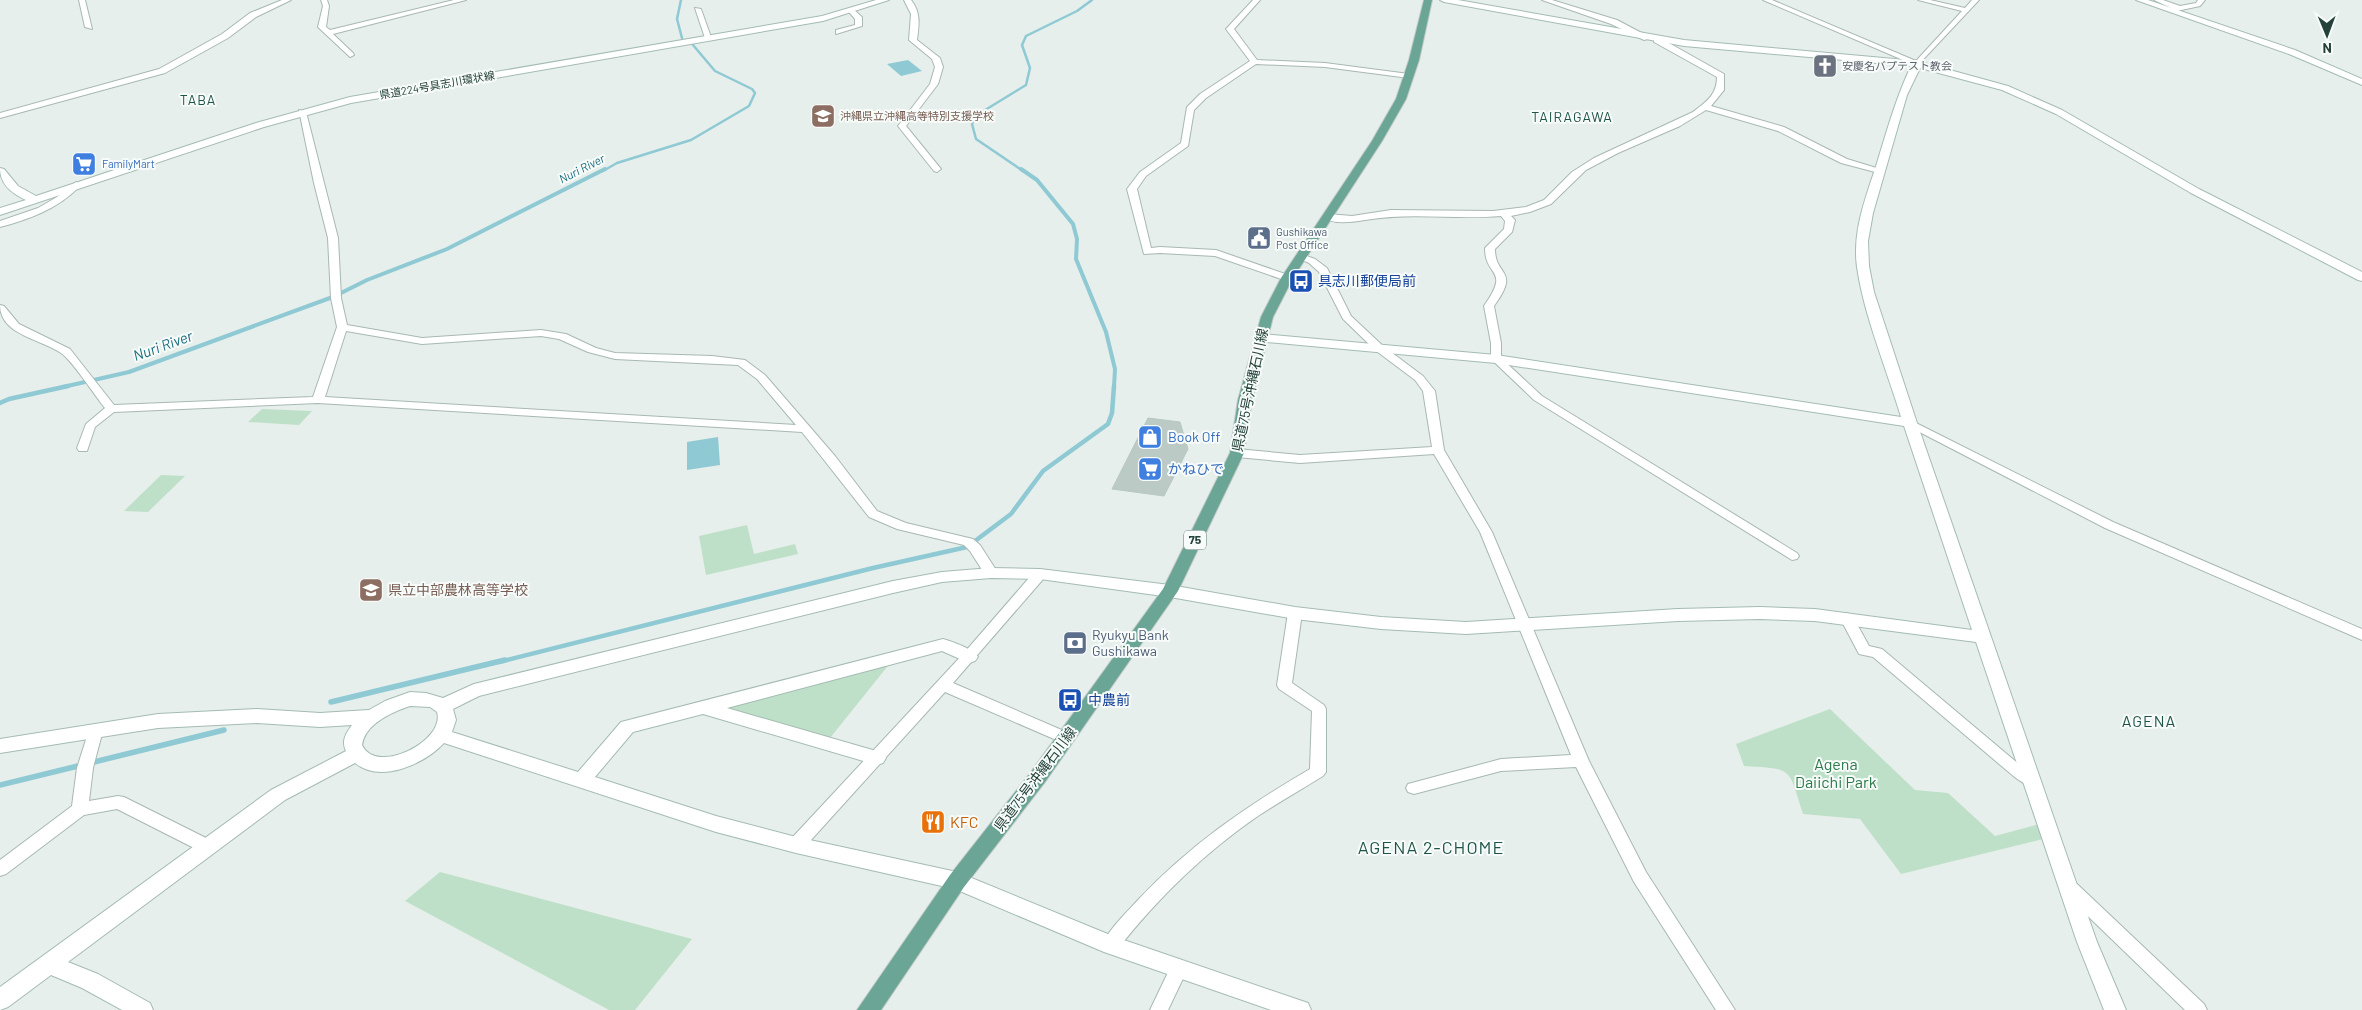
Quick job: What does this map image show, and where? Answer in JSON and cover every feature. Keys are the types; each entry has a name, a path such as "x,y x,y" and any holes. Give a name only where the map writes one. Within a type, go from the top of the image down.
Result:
{"main road":[{"name":"県道75号沖縄石川線","path":"868,1010 956,881 1066,738 1170,591 1237,453 1245,400 1267,318 1287,278 1378,141 1401,99 1424,24 1428,0"}],"street":[{"path":"82,0 89,26"},
{"path":"0,116 162,72 225,36 253,15 288,0"},
{"path":"324,0 326,6 322,27 350,55"},
{"path":"429,0 437,6"},
{"path":"328,33 464,0"},
{"name":"県道224号具志川環状線","path":"0,212 76,185 302,112 380,94 709,38 852,11 885,0"},
{"path":"907,0 913,6 916,23 913,40 937,61 940,68 938,79 902,126 906,133 938,168"},
{"path":"1254,62 1253,56 1234,39 1230,29 1257,0"},
{"path":"1444,0 1652,39 1917,64"},
{"path":"1328,216 1344,221 1391,213 1504,214 1528,210 1553,200 1574,175 1584,167 1639,143 1706,107 1720,90 1721,76 1652,39 1614,22 1545,0"},
{"path":"1556,4 1565,0"},
{"path":"1766,0 1917,64 2004,88 2043,103 2195,192 2362,277"},
{"path":"1921,0 1966,10"},
{"path":"1976,0 1917,64 1902,95 1878,170 1867,213 1862,241 1863,266 1868,292 1910,423 2067,885 2087,942 2115,1010"},
{"path":"2140,0 2176,9 2198,5 2202,0"},
{"path":"2157,0 2176,9 2292,52 2362,82"},
{"path":"697,8 709,38"},
{"path":"839,32 858,26 860,19 852,11"},
{"path":"1287,278 1216,253 1160,250 1147,252 1132,189 1143,174 1185,144 1190,109 1203,96 1254,62 1275,61 1325,65 1409,76"},
{"path":"1706,107 1781,129 1844,161 1878,170"},
{"path":"302,112 333,238 336,298 342,327 318,400"},
{"path":"0,171 14,189 33,200"},
{"path":"0,224 42,209 66,196 76,185"},
{"path":"1504,214 1510,220 1509,230 1490,248 1494,262 1501,272 1503,279 1501,291 1489,306 1496,343 1496,359 1538,398 1792,556"},
{"path":"1301,257 1312,261 1323,270 1347,317 1379,348 1419,378 1429,391 1438,450 1486,532 1581,761 1640,877 1726,1010"},
{"path":"0,308 15,326 66,351 111,409"},
{"path":"342,327 422,341 541,333 562,336 592,350 615,356 712,359 741,362 761,378 831,459 873,514 902,526 968,542 975,548 991,574"},
{"path":"1261,338 1496,359 1910,423 2109,525 2362,635"},
{"path":"83,448 90,426 111,409 239,405 318,400 804,429"},
{"path":"1237,453 1300,459 1438,450"},
{"path":"443,706 474,691 894,587 942,577 991,574 1040,574 1170,591 1295,613 1391,624 1466,628 1760,612 1847,618 1984,637"},
{"path":"796,846 943,685 1040,574"},
{"path":"1111,945 1165,883 1234,824 1318,772 1319,709 1284,685 1295,613"},
{"path":"1847,618 1864,650 1877,653 2016,770 2032,780"},
{"path":"581,781 627,727 943,644 968,657"},
{"path":"943,685 1066,738"},
{"path":"410,699 434,701 443,706 447,714 446,724 441,735 432,746 419,754 388,764 374,764 363,760 356,754 353,745 355,736 370,717 396,703 410,699"},
{"path":"703,707 877,758"},
{"path":"0,746 96,730 208,718 256,716 320,720 370,717"},
{"path":"80,809 85,768 96,730"},
{"path":"441,735 716,824 796,846 956,881 1111,945 1300,1010"},
{"path":"0,1000 206,846 278,795 356,754"},
{"path":"1414,788 1501,765 1581,761"},
{"path":"0,870 80,809 118,802 206,846"},
{"path":"2067,885 2198,1010"},
{"path":"48,964 90,981 142,1010"},
{"path":"1158,1010 1178,968"}],"green space":[{"path":"262,409 312,411 299,425 248,422"},
{"path":"161,475 185,476 148,512 124,511"},
{"path":"747,525 754,554 795,544 798,554 706,575 699,536"},
{"path":"895,657 826,743 703,707"},
{"name":"Agena Daiichi Park","path":"1830,709 1915,790 1948,793 1995,836 2047,822 2051,837 1901,874 1860,819 1803,814 1791,779 1787,774 1772,768 1744,766 1736,744"},
{"path":"440,872 692,939 635,1010 609,1010 405,901"}],"water":[{"path":"908,60 922,71 901,76 887,64"},
{"path":"718,437 720,465 687,470 687,442"}],"building":[{"name":"かねひで","path":"1148,418 1180,422 1188,449 1164,496 1112,489"}],"waterway":[{"name":"Nuri River","path":"681,0 677,19 682,38"},
{"path":"1023,171 976,139 972,124 977,115 1026,85 1030,68 1022,45 1026,36 1077,11 1092,0"},
{"name":"Nuri River","path":"603,171 617,163 691,140 749,106 755,93 752,89 715,71 693,45"},
{"name":"Nuri River","path":"339,294 367,280 447,249 605,169"},
{"path":"1021,169 1037,180 1073,224 1077,239 1076,259 1106,332 1115,369 1114,387"},
{"name":"Nuri River","path":"63,387 129,372 330,298"},
{"name":"Nuri River","path":"0,403 9,399 68,386"},
{"path":"499,662 873,568 967,547 1011,514 1043,471 1108,424 1112,413 1114,386"},
{"path":"331,702 505,660"},
{"path":"90,763 224,730"},
{"path":"0,785 82,765"}],"place":[{"name":"安慶名バプテスト教会","path":"1825,66"},
{"name":"沖縄県立沖縄高等特別支援学校","path":"823,116"},
{"name":"FamilyMart","path":"84,164"},
{"name":"Gushikawa Post Office","path":"1259,238"},
{"name":"具志川郵便局前","path":"1301,281"},
{"name":"Book Off","path":"1150,437"},
{"name":"かねひで","path":"1150,469"},
{"name":"県立中部農林高等学校","path":"371,590"},
{"name":"Ryukyu Bank Gushikawa","path":"1075,643"},
{"name":"中農前","path":"1070,700"},
{"name":"KFC","path":"933,822"}],"district":[{"name":"TABA","path":"198,100"},
{"name":"TAIRAGAWA","path":"1572,117"},
{"name":"AGENA","path":"2149,721"},
{"name":"AGENA 2-CHOME","path":"1431,848"}]}
